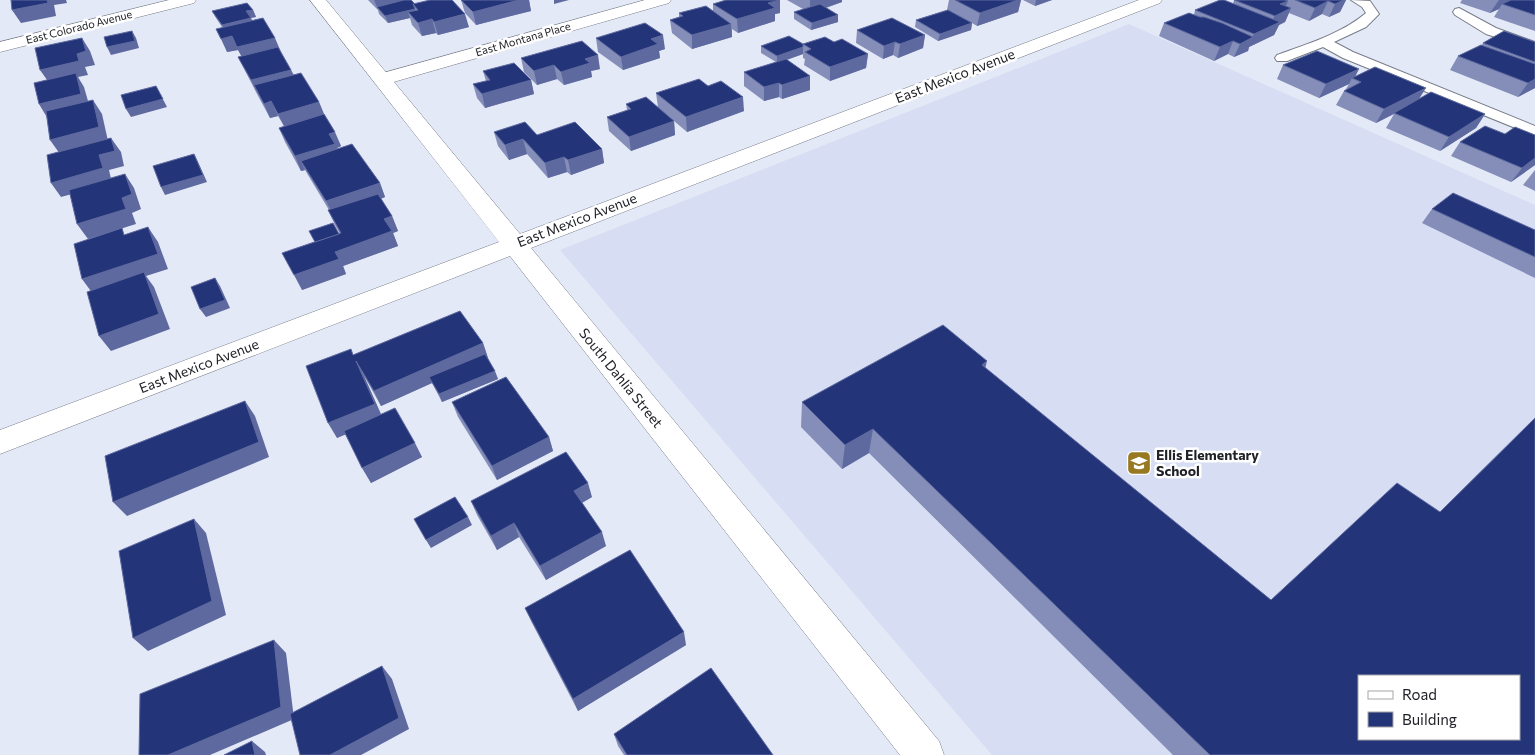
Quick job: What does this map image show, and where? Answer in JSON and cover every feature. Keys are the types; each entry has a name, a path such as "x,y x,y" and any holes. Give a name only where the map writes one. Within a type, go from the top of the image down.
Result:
{"street":[{"name":"East Colorado Avenue","path":"0,47 188,0"},
{"name":"South Dahlia Street","path":"318,0 383,78 925,755"},
{"name":"East Montana Place","path":"383,78 662,0"},
{"name":"East Mexico Avenue","path":"0,442 1154,0"}],"lane":[{"path":"1282,58 1324,42 1361,24 1373,14 1366,4 1357,0"},
{"path":"1459,12 1491,30 1535,46"},
{"path":"1324,42 1348,55 1535,131"}],"shaded area":[{"name":"Ellis Elementary School","path":"1129,24 1535,205 1535,755 992,755 560,250"}],"building":[{"path":"11,0 47,0 48,3 12,10"},
{"path":"411,0 415,4 413,4 415,9 385,16 377,7"},
{"path":"430,0 452,0 465,14 434,22 432,19 418,23 408,12 418,10 413,4"},
{"path":"461,0 519,0 473,12"},
{"path":"726,0 780,0 768,3 775,8 737,19 713,4"},
{"path":"955,0 1018,0 980,13"},
{"path":"1220,0 1280,22 1254,34 1195,10"},
{"path":"1234,0 1285,0 1288,1 1280,4 1291,8 1275,16"},
{"path":"1295,0 1344,0 1335,4 1328,1 1315,8"},
{"path":"1511,0 1535,0 1535,15 1502,4"},
{"path":"247,3 253,10 246,11 251,18 222,25 212,11"},
{"path":"820,4 838,15 812,23 794,12"},
{"path":"706,6 731,24 692,35 670,20 683,16 679,13"},
{"path":"948,10 972,23 940,34 916,20"},
{"path":"1189,13 1222,23 1253,37 1240,44 1233,41 1220,47 1164,23"},
{"path":"263,18 275,38 237,47 232,36 221,39 216,29"},
{"path":"892,18 925,35 900,44 895,42 884,46 857,30"},
{"path":"645,23 663,35 651,39 658,44 621,57 596,38"},
{"path":"132,31 135,41 107,47 104,37"},
{"path":"1504,31 1535,42 1535,62 1483,43"},
{"path":"789,36 803,44 803,47 777,56 761,46"},
{"path":"825,37 834,42 842,39 868,54 830,67 805,52 811,49 803,44"},
{"path":"82,38 86,51 77,54 79,61 40,70 35,48"},
{"path":"582,41 598,55 585,59 590,63 561,72 554,65 534,71 521,58"},
{"path":"1481,45 1535,64 1535,79 1528,83 1458,56"},
{"path":"278,47 291,70 251,80 238,57"},
{"path":"1317,51 1359,69 1326,84 1283,65"},
{"path":"786,59 810,76 782,85 779,83 764,87 744,72"},
{"path":"514,63 531,80 482,94 473,84 490,80 483,71"},
{"path":"1375,67 1426,88 1384,109 1344,91 1361,82 1352,78"},
{"path":"76,73 81,94 39,104 34,83"},
{"path":"301,73 319,102 278,114 271,101 264,104 254,85"},
{"path":"699,79 708,86 721,81 743,97 686,117 656,93"},
{"path":"156,86 163,99 126,109 121,95"},
{"path":"1431,92 1485,114 1449,137 1394,113"},
{"path":"646,97 674,121 629,137 607,117 631,109 626,104"},
{"path":"93,100 99,127 50,140 46,111"},
{"path":"324,114 335,132 329,134 335,144 295,156 279,128"},
{"path":"525,122 537,135 575,122 602,149 568,160 564,157 545,163 523,139 505,145 494,132"},
{"path":"1485,126 1505,134 1515,127 1535,135 1535,158 1522,168 1460,142"},
{"path":"111,138 115,151 99,155 103,168 51,183 47,155"},
{"path":"352,144 380,183 326,201 301,161"},
{"path":"194,154 203,175 161,187 153,166"},
{"path":"125,174 132,194 122,198 126,209 77,224 69,190"},
{"path":"1453,193 1535,230 1535,257 1432,209"},
{"path":"378,194 392,216 384,219 392,231 335,252 339,259 294,275 282,253 341,233 328,210"},
{"path":"333,223 339,234 315,242 309,231"},
{"path":"148,227 158,254 82,279 74,244 122,228 124,235"},
{"path":"144,272 159,314 99,336 87,292"},
{"path":"215,278 225,300 200,309 191,287"},
{"path":"460,311 483,343 374,391 356,361 375,404 328,423 306,366 351,349 353,355"},
{"path":"943,325 987,361 982,365 1271,600 1397,483 1440,512 1535,418 1535,755 1210,755 873,429 845,445 802,402"},
{"path":"485,354 495,371 439,394 429,377"},
{"path":"506,377 549,437 492,466 452,402"},
{"path":"245,401 259,442 113,502 105,456"},
{"path":"395,408 415,443 362,468 344,431"},
{"path":"566,452 588,483 574,491 602,532 540,566 514,523 491,536 471,501"},
{"path":"455,497 468,517 426,540 414,519"},
{"path":"194,519 212,601 133,638 119,551"},
{"path":"630,550 684,632 573,699 525,608"},
{"path":"274,640 281,707 168,755 139,755 140,694"},
{"path":"382,666 399,718 330,755 300,755 290,714"},
{"path":"711,668 773,755 627,755 614,734"},
{"path":"252,741 255,755 224,755"}],"place":[{"name":"Ellis Elementary School","path":"1139,463"}]}
